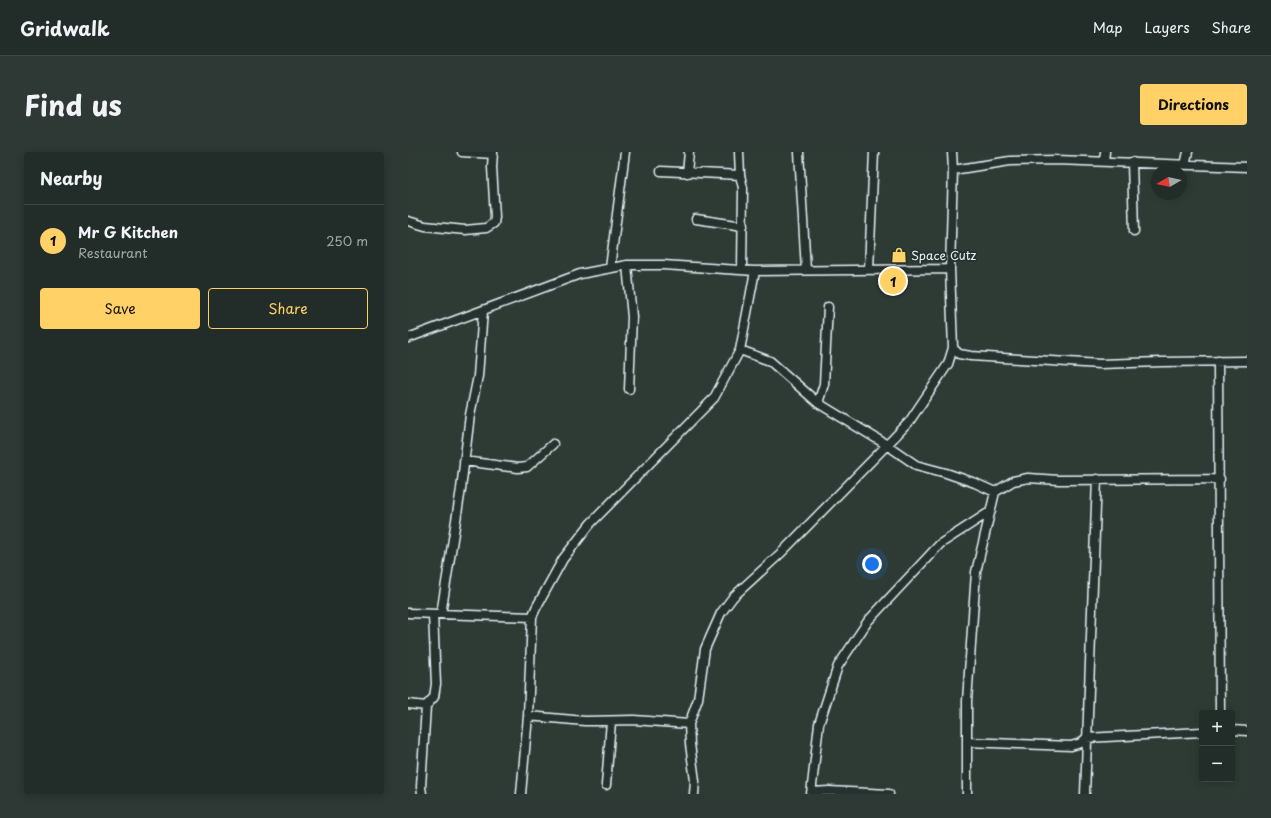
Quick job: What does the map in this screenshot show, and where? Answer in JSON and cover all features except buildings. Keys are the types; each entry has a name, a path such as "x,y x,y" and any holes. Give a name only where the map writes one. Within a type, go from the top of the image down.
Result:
{"street":[{"path":"408,221 425,226 466,230 486,228 494,223 493,153 462,152"},
{"path":"610,268 625,152"},
{"path":"687,173 690,152"},
{"path":"739,152 740,175 744,188 742,270"},
{"path":"799,152 806,270"},
{"path":"868,270 874,152"},
{"path":"694,794 695,780 689,724 698,699 705,649 721,613 733,597 782,552 901,432 914,416 948,364 953,348 950,269 953,170 952,152"},
{"path":"1104,161 1105,152"},
{"path":"1185,164 1188,152"},
{"path":"953,170 1010,161 1056,160 1167,164"},
{"path":"1132,162 1134,231"},
{"path":"1187,165 1247,167"},
{"path":"661,171 740,175"},
{"path":"696,219 743,226"},
{"path":"627,265 632,317 629,389"},
{"path":"408,338 580,274 627,265 663,265 755,271 950,269"},
{"path":"521,794 528,716 532,617 536,608 563,560 591,523 714,398 740,350 755,271"},
{"path":"818,403 824,384 828,307"},
{"path":"422,794 421,787 426,706 434,697 436,684 438,614 464,461 470,414 478,376 483,311"},
{"path":"953,348 959,354 971,356 1100,364 1218,361 1247,362"},
{"path":"740,350 770,361 818,403 887,445 916,465 946,473 995,492"},
{"path":"1218,361 1220,479 1220,710"},
{"path":"464,461 518,468 528,467 553,444"},
{"path":"967,794 966,701 976,572 995,492 1013,481 1028,478 1059,480 1220,479"},
{"path":"1085,794 1097,480"},
{"path":"889,794 829,791 811,793 819,724 838,666 868,621 940,544 991,511"},
{"path":"408,613 532,617"},
{"path":"408,704 426,706"},
{"path":"528,716 585,721 634,720 689,724"},
{"path":"606,785 611,721"},
{"path":"1235,730 1247,731"},
{"path":"967,742 1071,746 1081,743 1086,738 1199,732"}],"place":[{"name":"Space Cutz","path":"899,255"},
{"name":"Mr G Kitchen","path":"893,281"}]}
